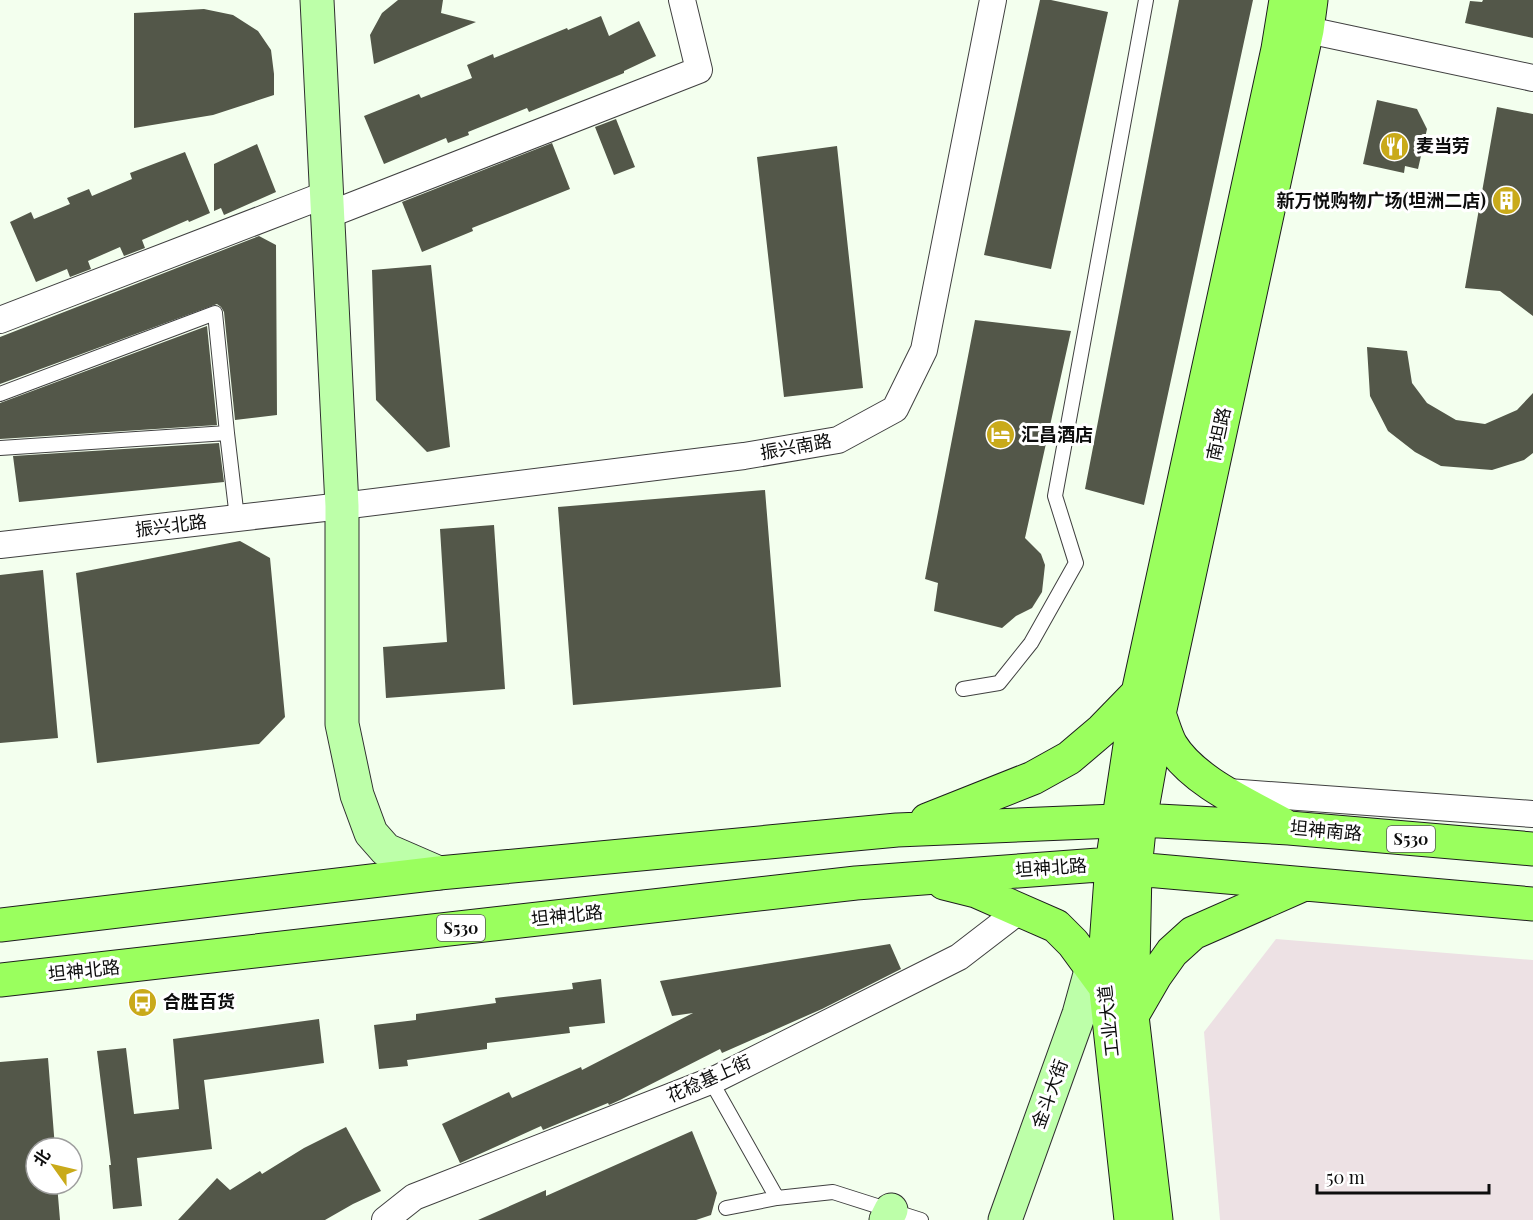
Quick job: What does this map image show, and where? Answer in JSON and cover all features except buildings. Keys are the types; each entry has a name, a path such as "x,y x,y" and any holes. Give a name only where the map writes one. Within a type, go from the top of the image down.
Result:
{"main road":[{"name":"南坦路","path":"1124,866 1148,704 1297,14"},
{"path":"897,830 954,811 1033,778 1069,758 1102,730 1148,704 1171,745 1191,768 1224,791 1289,828"},
{"name":"S530","path":"0,925 440,873 897,830 1129,821"},
{"name":"坦神南路","path":"1129,821 1289,828 1533,849"},
{"name":"S530","path":"1124,866 1533,904"},
{"name":"坦神北路","path":"0,980 856,883 1124,866"},
{"name":"工业大道","path":"1124,866 1104,973 1099,978 1131,1220"},
{"name":"工业大道","path":"1124,866 1132,1016 1156,1220"},
{"path":"922,878 976,891 1056,926 1073,943 1099,978"},
{"path":"1132,1016 1172,952 1193,933 1304,884"}],"street":[{"path":"317,0 342,506 342,724 357,795 371,833 386,850 440,873"},
{"path":"0,320 699,70 682,0"},
{"name":"振兴南路","path":"342,506 744,456 838,440 896,409 924,350 993,0"},
{"path":"1297,14 1533,78"},
{"name":"振兴北路","path":"0,545 342,506"},
{"path":"1224,791 1533,814"},
{"name":"花稔基上街","path":"385,1220 711,1081 959,957 1020,910"},
{"name":"金斗大街","path":"1005,1220 1079,1014 1099,978"}],"lane":[{"path":"963,689 999,683 1031,644 1076,563 1054,496 1146,0"},
{"path":"0,394 215,313 237,518"},
{"path":"0,448 227,433"},
{"path":"711,1081 777,1198"},
{"path":"726,1208 777,1198 833,1192 899,1217"}],"shaded area":[{"path":"1276,939 1533,960 1533,1220 1220,1220 1204,1032"}],"place":[{"name":"麦当劳","path":"1395,146"},
{"name":"新万悦购物广场(坦洲二店)","path":"1507,201"},
{"name":"汇昌酒店","path":"1000,435"},
{"name":"合胜百货","path":"142,1002"}]}
